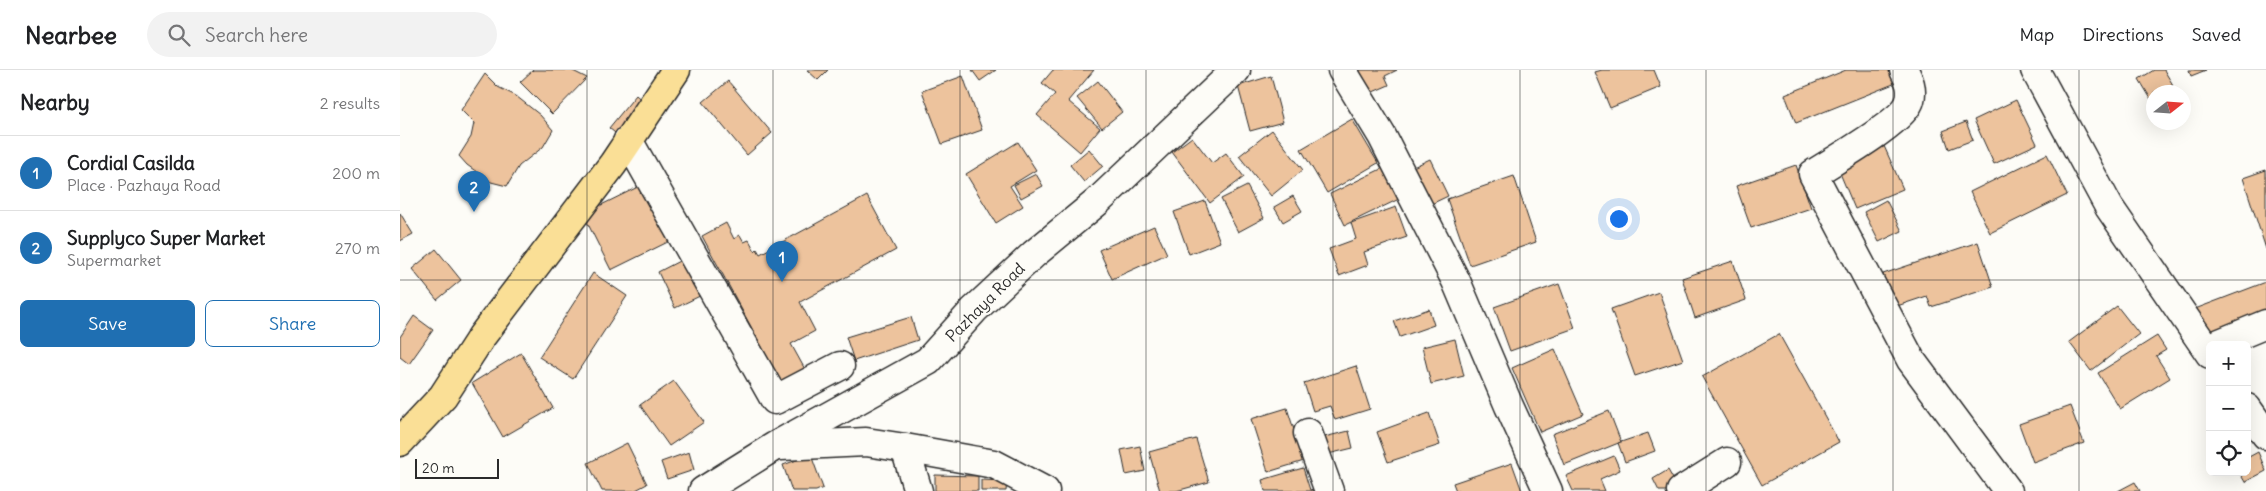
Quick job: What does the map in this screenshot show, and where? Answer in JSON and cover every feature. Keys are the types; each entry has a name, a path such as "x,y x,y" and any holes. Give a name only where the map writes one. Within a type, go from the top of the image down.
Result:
{"main road":[{"path":"401,438 443,396 482,336 612,164 676,70"}],"street":[{"name":"Pazhaya Road","path":"703,491 775,446 928,361 974,310 1034,254 1097,202 1236,70"},
{"path":"1342,70 1382,136 1456,281 1509,406 1548,491"},
{"path":"1904,70 1911,84 1910,101 1898,118 1813,174 1911,360 2008,491"},
{"path":"2034,70 2109,207 2206,342"},
{"path":"628,140 775,400 840,366"},
{"path":"2226,341 2266,324"},
{"path":"2251,414 2266,436"},
{"path":"1308,433 1329,491"},
{"path":"775,446 866,442 905,448 994,464 1045,491"},
{"path":"905,448 918,491"},
{"path":"1681,491 1727,462"}],"building":[{"path":"533,70 571,70 587,78 552,114 520,82"},
{"path":"807,70 828,70 818,80"},
{"path":"972,70 996,70 980,81"},
{"path":"1053,70 1094,70 1068,101 1100,128 1080,152 1037,115 1055,94 1042,83"},
{"path":"1354,70 1397,70 1385,76 1389,85 1366,95"},
{"path":"1602,70 1654,70 1661,87 1610,108 1595,72"},
{"path":"1846,70 1897,70 1901,81 1796,123 1785,95"},
{"path":"2154,70 2164,70 2173,85 2146,85 2146,91 2139,79"},
{"path":"2189,70 2206,70 2191,76"},
{"path":"485,74 498,87 516,96 540,115 553,130 543,147 519,166 507,186 491,182 467,165 459,156 471,137 474,123 461,110"},
{"path":"963,76 982,130 942,144 922,91"},
{"path":"1271,76 1283,122 1250,131 1238,86"},
{"path":"728,81 772,133 747,155 703,102"},
{"path":"1098,81 1122,112 1102,128 1077,98"},
{"path":"636,95 647,105 620,137 609,128"},
{"path":"2016,100 2037,144 1994,164 1974,120"},
{"path":"1352,119 1378,163 1327,193 1301,149"},
{"path":"1966,122 1973,140 1949,149 1943,131"},
{"path":"1272,130 1303,170 1271,196 1239,156"},
{"path":"1192,137 1212,163 1226,153 1244,177 1210,203 1172,152"},
{"path":"1018,142 1036,170 1010,186 1023,206 996,223 966,174"},
{"path":"1884,146 1903,189 1855,209 1837,166"},
{"path":"1089,149 1103,166 1084,182 1070,165"},
{"path":"2047,154 2067,195 1990,233 1970,192"},
{"path":"1430,159 1448,196 1427,206 1409,169"},
{"path":"1796,165 1811,208 1751,228 1736,186"},
{"path":"1383,168 1399,199 1345,225 1330,194"},
{"path":"2266,170 2266,249 2243,178"},
{"path":"1036,174 1043,186 1021,198 1014,185"},
{"path":"1514,176 1536,242 1470,265 1447,199"},
{"path":"650,181 678,237 611,270 583,214"},
{"path":"1247,186 1264,218 1238,232 1221,199"},
{"path":"867,196 896,250 800,302 815,331 791,344 807,373 783,386 702,236 726,223 734,239 740,235 744,242 749,240 755,251 757,249 760,254"},
{"path":"1293,196 1302,211 1283,222 1274,207"},
{"path":"1886,200 1902,231 1879,242 1864,212"},
{"path":"1205,201 1220,242 1189,254 1174,212"},
{"path":"1396,207 1407,237 1364,252 1368,265 1339,276 1329,249 1356,239 1351,223"},
{"path":"400,213 413,234 400,241"},
{"path":"1154,226 1167,254 1112,279 1099,250"},
{"path":"1978,242 1993,287 1931,307 1927,296 1894,307 1883,274"},
{"path":"436,249 461,280 437,300 412,269"},
{"path":"687,257 704,294 675,308 658,272"},
{"path":"1733,261 1746,300 1695,318 1682,278"},
{"path":"593,273 627,296 573,379 539,357"},
{"path":"2266,282 2266,319 2210,341 2207,341 2195,309"},
{"path":"1559,284 1575,328 1510,351 1494,307"},
{"path":"1659,292 1683,360 1635,376 1611,309"},
{"path":"2117,306 2139,334 2091,371 2069,342"},
{"path":"1429,309 1434,325 1400,337 1394,321"},
{"path":"414,316 433,330 409,364 400,357 400,337"},
{"path":"911,317 918,340 854,361 846,337"},
{"path":"1779,334 1839,442 1762,485 1702,377"},
{"path":"2157,336 2166,350 2156,356 2170,378 2120,409 2098,373"},
{"path":"1455,339 1464,376 1431,384 1422,347"},
{"path":"1555,349 1583,414 1540,432 1512,368"},
{"path":"521,353 553,408 503,437 472,383"},
{"path":"1356,366 1370,409 1335,420 1330,406 1313,411 1304,383"},
{"path":"674,381 704,422 669,446 640,405"},
{"path":"2070,406 2084,443 2033,462 2019,424"},
{"path":"1287,408 1304,461 1268,472 1251,419"},
{"path":"1609,411 1621,442 1564,465 1552,434"},
{"path":"1429,413 1440,445 1388,462 1377,432"},
{"path":"1349,431 1353,448 1320,456 1316,439"},
{"path":"1648,433 1655,451 1625,462 1618,443"},
{"path":"1196,439 1209,482 1176,491 1160,491 1149,452"},
{"path":"627,443 647,484 634,491 602,491 588,463"},
{"path":"1140,446 1145,471 1126,475 1121,450"},
{"path":"689,452 694,470 667,479 661,462"},
{"path":"2258,452 2266,471 2245,482 2241,476 2251,476 2251,456"},
{"path":"811,455 823,488 816,491 792,491 783,465"},
{"path":"1614,456 1620,470 1600,479 1605,491 1573,491 1566,476"},
{"path":"1512,463 1522,491 1456,491 1453,483"},
{"path":"1303,468 1310,490 1322,486 1323,491 1265,491 1262,480"},
{"path":"1668,470 1677,486 1668,491 1659,491 1653,479"},
{"path":"935,475 978,476 978,491 935,491"},
{"path":"981,480 1007,481 1006,491 981,491"},
{"path":"2135,482 2140,491 2118,491"}],"place":[{"name":"Supplyco Super Market","path":"474,212"},
{"name":"Cordial Casilda","path":"782,282"}]}
